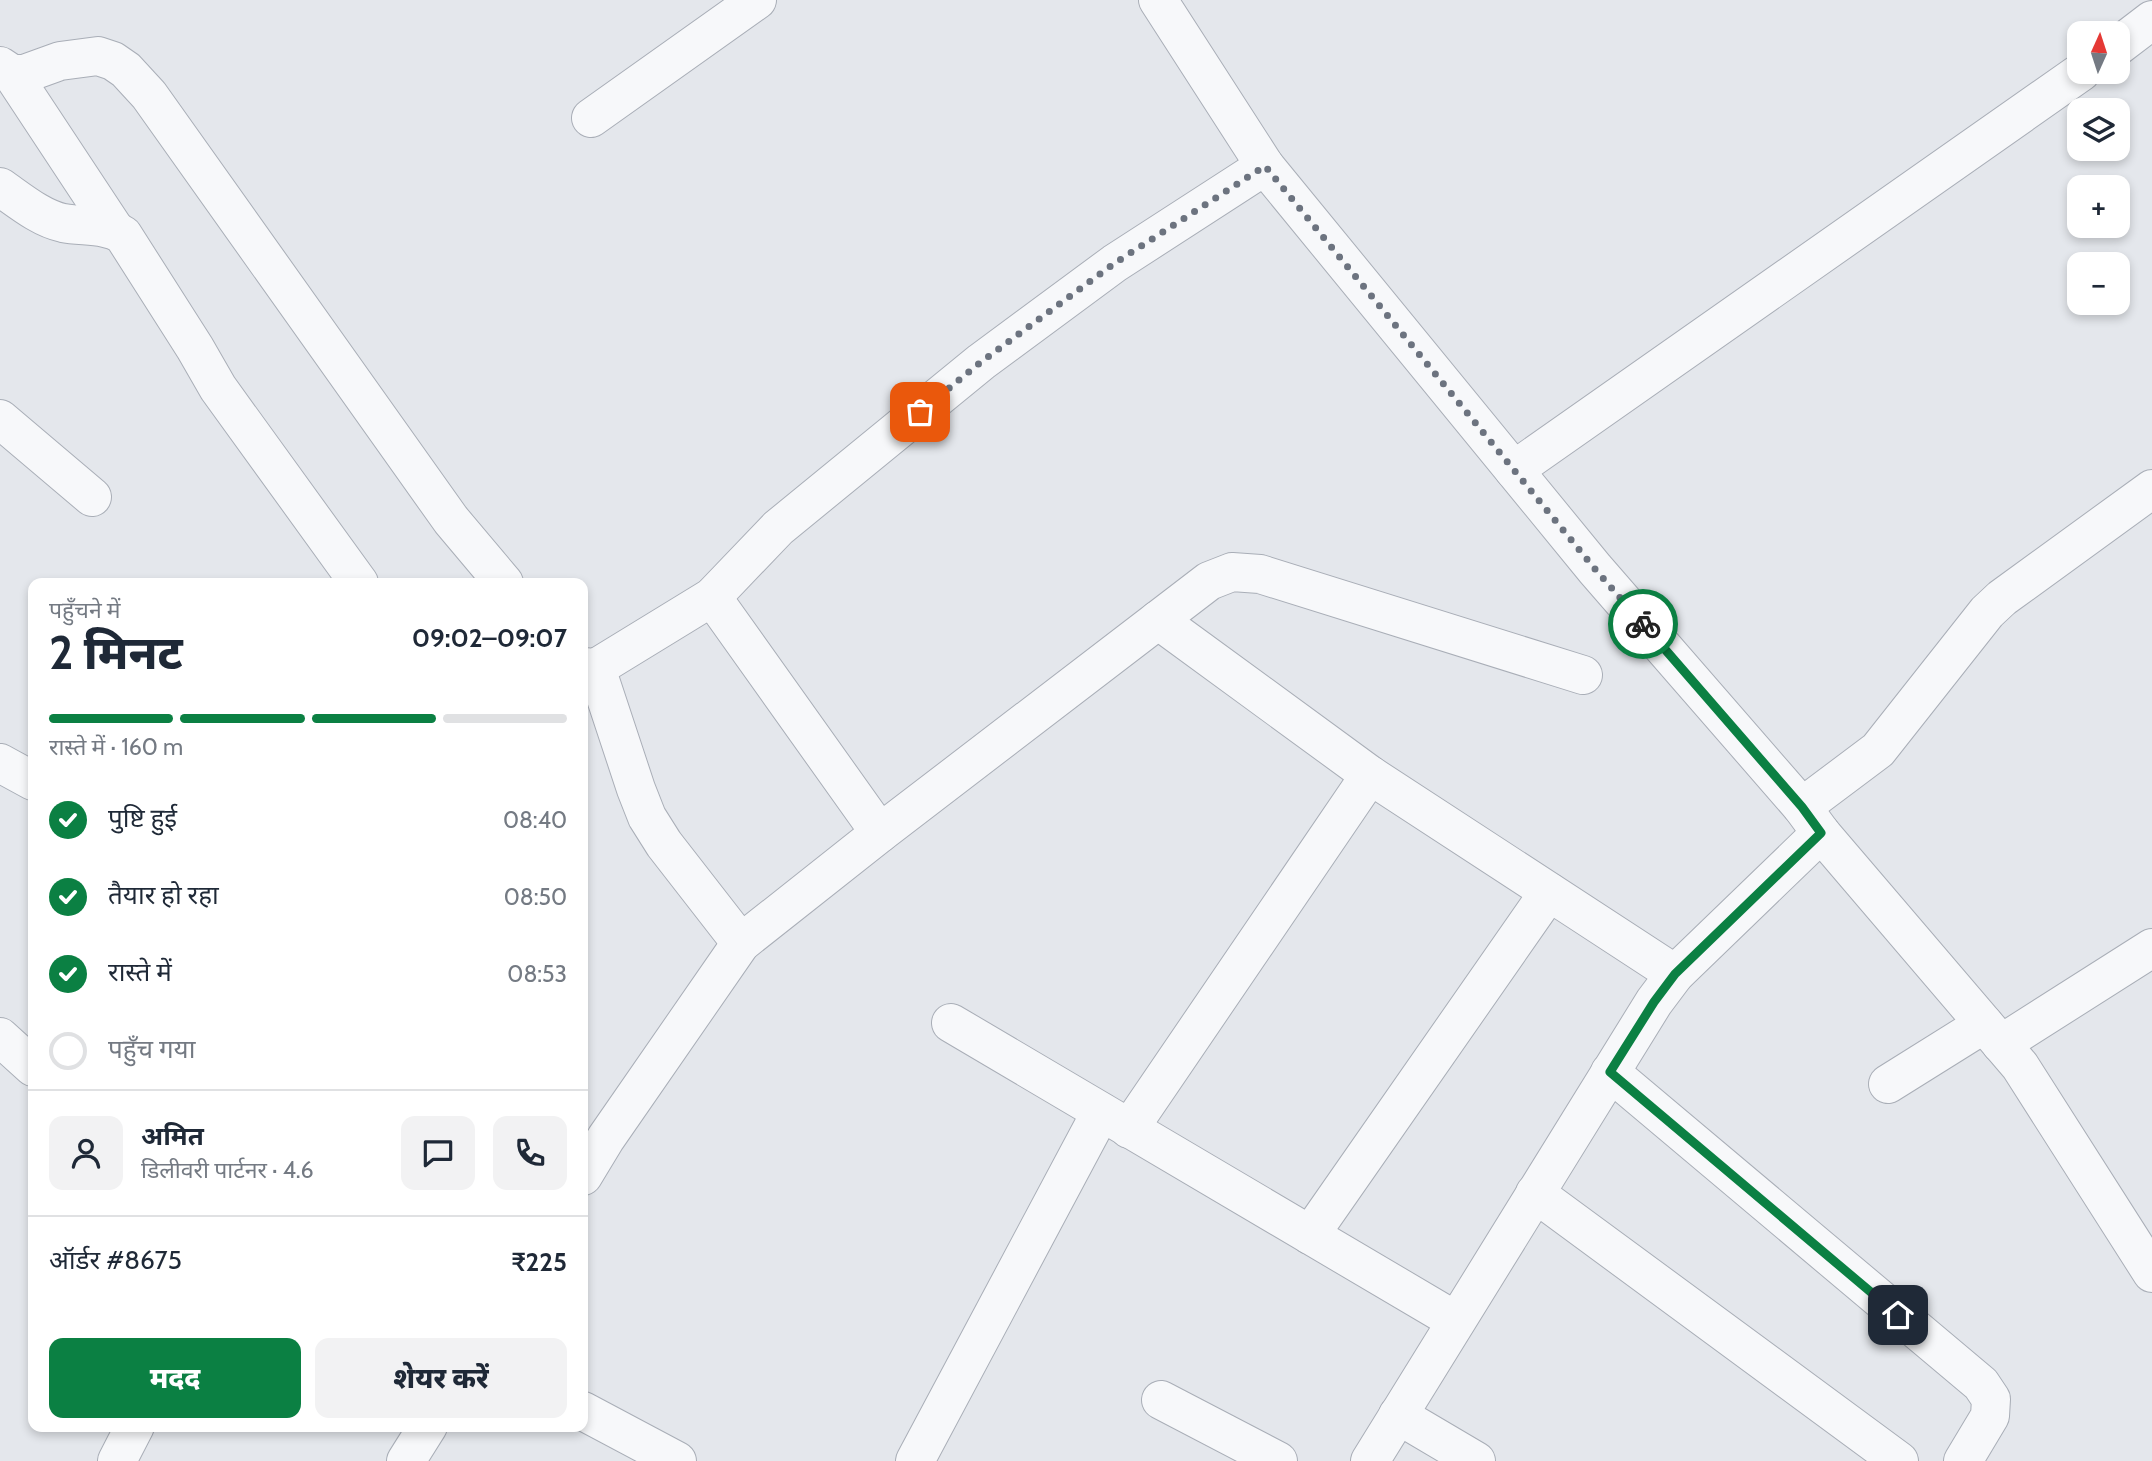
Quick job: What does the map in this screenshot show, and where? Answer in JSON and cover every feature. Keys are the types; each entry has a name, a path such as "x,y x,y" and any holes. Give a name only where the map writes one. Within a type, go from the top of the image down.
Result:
{"street":[{"path":"591,118 757,0"},
{"path":"1158,0 1265,166 1595,569 2020,1066 2152,1273"},
{"path":"2130,37 2152,20"},
{"path":"6,70 24,74 60,61 88,57 113,61 126,69 149,95 451,520 500,578"},
{"path":"6,70 115,230"},
{"path":"1514,470 2067,82"},
{"path":"741,943 664,844 647,817 589,667 712,597 778,528 981,362 1115,263 1265,166"},
{"path":"0,187 38,213 61,222 115,230 123,235 218,388 355,578"},
{"path":"0,419 92,497"},
{"path":"1370,1461 1610,1072 1675,974 1811,820 1878,750 1987,612 2002,598 2152,489"},
{"path":"588,1168 741,943 1209,581 1233,572 1260,574 1583,675"},
{"path":"712,597 880,833"},
{"path":"1158,620 1370,775 1675,974"},
{"path":"0,763 28,778"},
{"path":"915,1461 1115,1120 1370,775"},
{"path":"1310,1235 1549,892"},
{"path":"1888,1084 1992,1034 2152,948"},
{"path":"951,1023 1456,1321"},
{"path":"0,1037 28,1062"},
{"path":"1610,1072 1981,1384 1991,1399 1990,1416 1963,1461"},
{"path":"1535,1193 1899,1461"},
{"path":"1161,1400 1278,1461"},
{"path":"588,1414 677,1461"},
{"path":"1398,1415 1476,1461"},
{"path":"117,1461 132,1432"},
{"path":"406,1461 424,1432"}],"way so far":[{"path":"920,412 981,362 1115,263 1265,166 1643,624"}],"route":[{"path":"1643,624 1802,807 1821,833 1675,974 1610,1072 1898,1315"}]}
